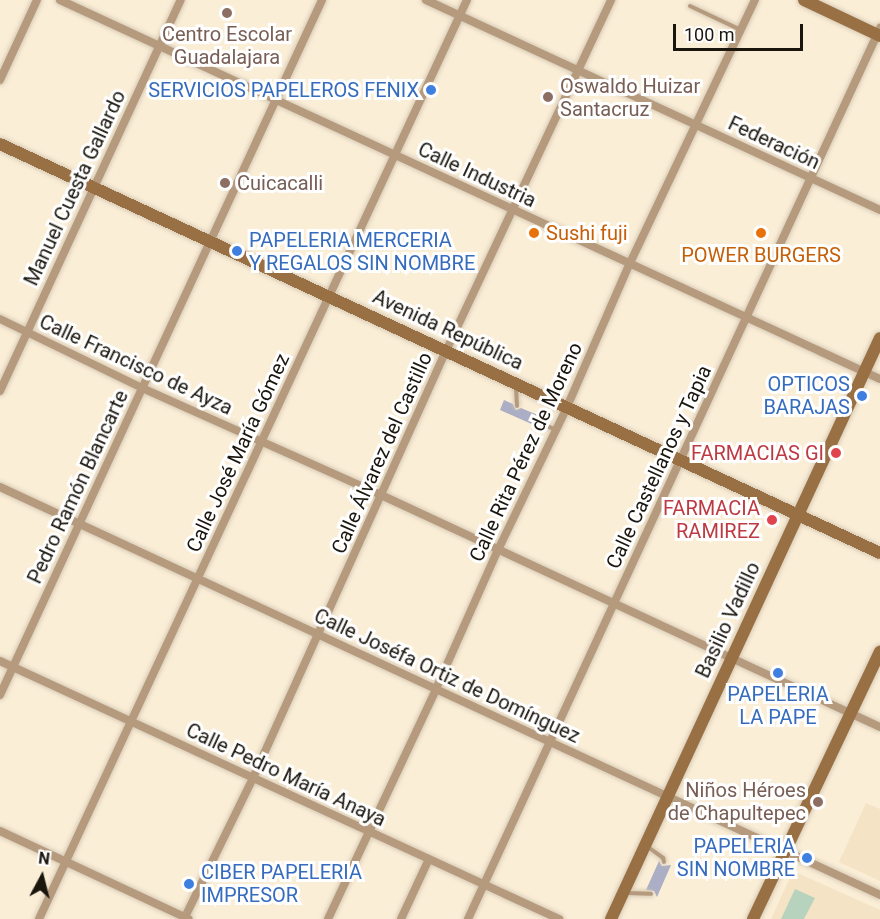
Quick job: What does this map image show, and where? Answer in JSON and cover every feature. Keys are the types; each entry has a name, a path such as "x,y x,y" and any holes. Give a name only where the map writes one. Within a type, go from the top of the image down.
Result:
{"street":[{"path":"0,80 37,0"},
{"name":"Calle Industria","path":"60,0 880,379"},
{"name":"Manuel Cuesta Gallardo","path":"0,391 181,0"},
{"name":"Pedro Ramón Blancarte","path":"0,695 322,0"},
{"name":"Federación","path":"426,0 880,210"},
{"name":"Calle José María Gómez","path":"39,919 467,0"},
{"name":"Calle Álvarez del Castillo","path":"186,918 319,635 446,351 611,0"},
{"name":"Calle Rita Pérez de Moreno","path":"328,919 436,689 498,550 567,407 695,124 755,0"},
{"path":"804,0 879,33"},
{"name":"Calle Castellanos y Tapia","path":"468,919 879,33"},
{"name":"Avenida República","path":"0,144 880,553"},
{"name":"Calle Francisco de Ayza","path":"0,319 142,388 381,495 880,727"},
{"name":"Basilio Vadillo","path":"611,919 880,338"},
{"name":"Calle Joséfa Ortiz de Domínguez","path":"0,487 880,895"},
{"path":"753,919 880,652"},
{"name":"Calle Pedro María Anaya","path":"0,661 559,919"},
{"path":"0,831 186,918"},
{"path":"402,919 429,859"}],"lane":[{"path":"690,6 741,30"},
{"path":"516,384 516,406"},
{"path":"538,422 556,430"},
{"path":"645,845 663,858 664,862"},
{"path":"623,892 651,894"}],"shaded area":[{"path":"866,803 880,809 880,881 839,862"},
{"path":"793,871 880,910 880,919 771,919"}],"green space":[{"path":"795,889 815,898 804,919 781,919"}],"building":[{"path":"504,400 513,404 516,410 521,408 540,416 534,421 536,426 500,410"},
{"path":"659,861 662,866 671,865 657,897 654,891 646,890"}],"place":[{"name":"Centro Escolar Guadalajara","path":"227,13"},
{"name":"SERVICIOS PAPELEROS FENIX","path":"431,90"},
{"name":"Oswaldo Huizar Santacruz","path":"548,97"},
{"name":"Cuicacalli","path":"225,183"},
{"name":"Sushi fuji","path":"534,233"},
{"name":"POWER BURGERS","path":"761,233"},
{"name":"PAPELERIA MERCERIA Y REGALOS SIN NOMBRE","path":"237,251"},
{"name":"OPTICOS BARAJAS","path":"862,396"},
{"name":"FARMACIAS GI","path":"836,453"},
{"name":"FARMACIA RAMIREZ","path":"772,520"},
{"name":"PAPELERIA LA PAPE","path":"778,673"},
{"name":"Niños Héroes de Chapultepec","path":"818,802"},
{"name":"PAPELERIA SIN NOMBRE","path":"807,858"},
{"name":"CIBER PAPELERIA IMPRESOR","path":"189,884"}]}
